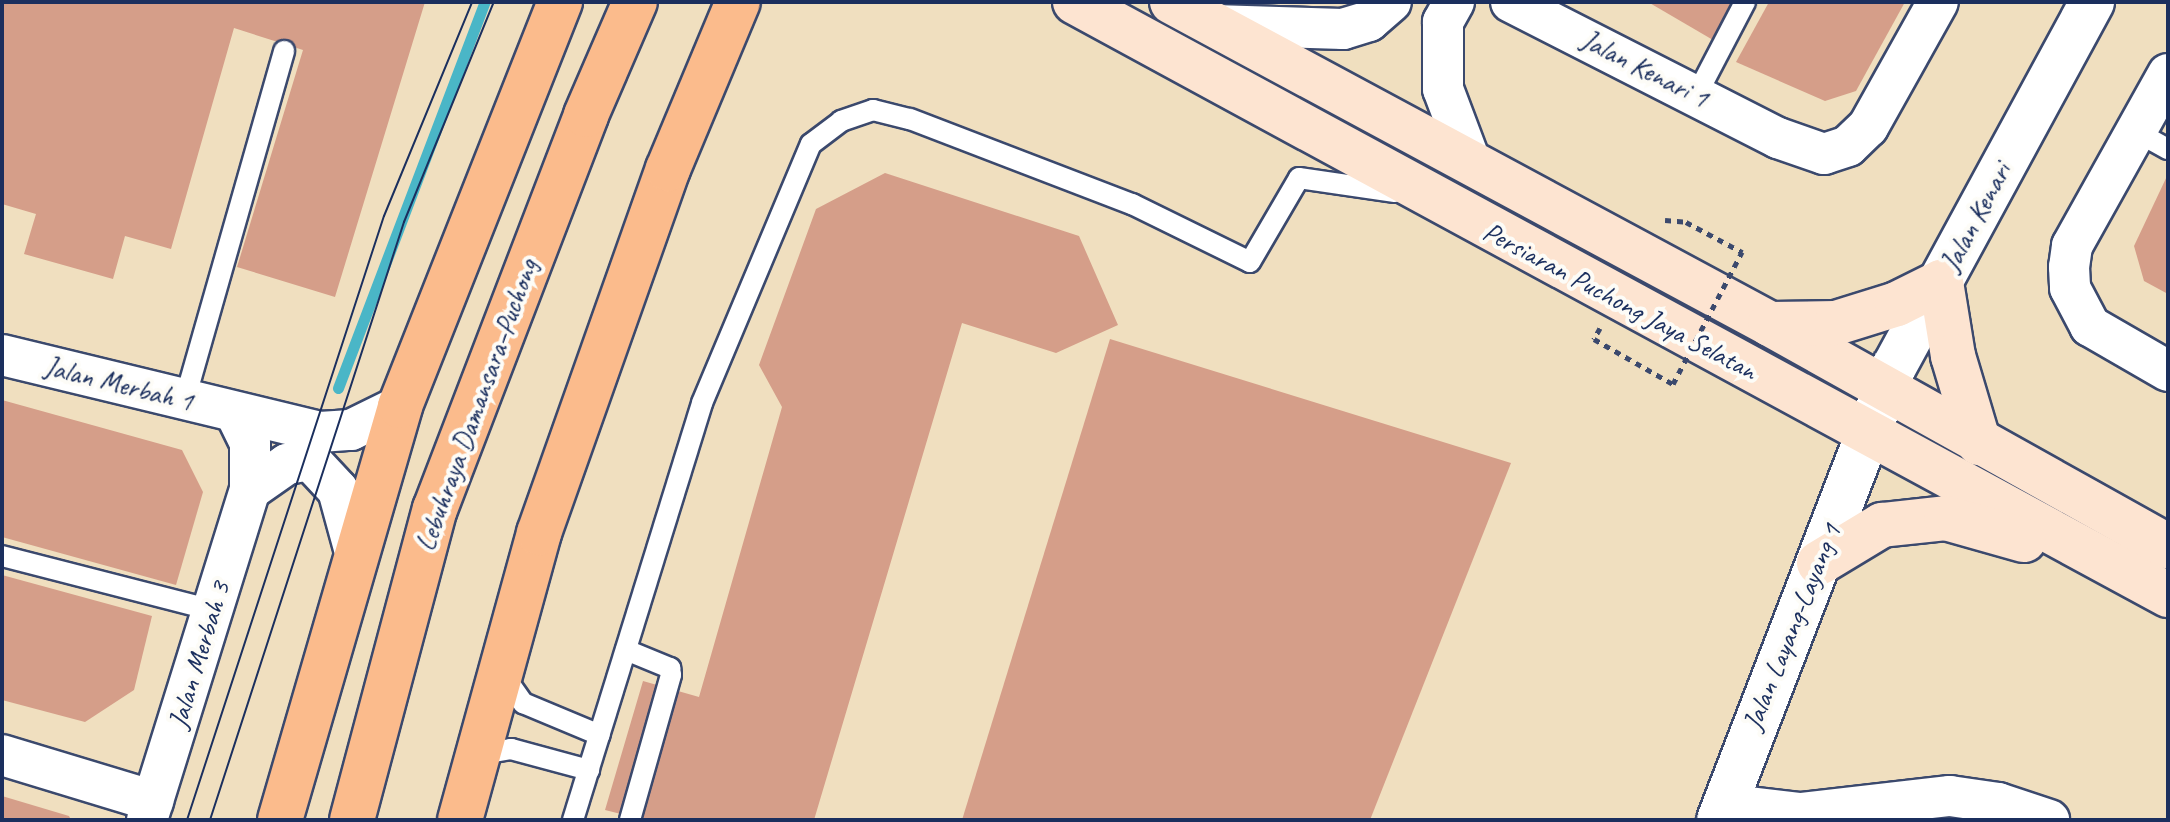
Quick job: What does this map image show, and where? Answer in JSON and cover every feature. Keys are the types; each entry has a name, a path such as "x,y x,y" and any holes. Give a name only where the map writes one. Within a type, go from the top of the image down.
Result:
{"highway":[{"path":"280,820 355,552 400,406 560,2"},
{"name":"Lebuhraya Damansara–Puchong","path":"352,820 435,509 586,115 635,2"},
{"path":"460,820 539,533 668,169 742,8"}],"main road":[{"name":"Persiaran Puchong Jaya Selatan","path":"1075,2 1429,198 2168,595"},
{"name":"Persiaran Puchong Jaya Selatan","path":"1172,2 1770,324 1884,391 2168,546"},
{"path":"1770,324 1836,323 1897,304 1941,282 1953,356 1979,443"},
{"path":"1819,563 1882,525 1946,518 2006,532 2168,595"}],"street":[{"path":"1210,24 1343,29 1369,21 1391,2"},
{"path":"1454,2 1443,22 1443,89 1470,161"},
{"name":"Jalan Kenari 1","path":"1511,2 1697,94 1778,138 1824,154 1848,146 1868,127 1938,2"},
{"name":"Jalan Kenari","path":"1867,435 1884,391 2092,2"},
{"path":"2168,74 2152,141 2072,246 2070,288 2090,326 2168,371"},
{"name":"Jalan Merbah 1","path":"2,355 320,432 351,430 400,406"},
{"path":"235,412 250,443 250,490"},
{"name":"Jalan Layang-Layang 1","path":"1722,812 1867,435"},
{"path":"250,490 287,464 310,460 338,490 355,552"},
{"name":"Jalan Merbah 3","path":"150,810 250,490"},
{"path":"2,755 150,810"},
{"path":"1722,812 1800,813 1950,796 1998,803 2049,820"}],"lane":[{"path":"1697,94 1745,2"},
{"path":"185,399 284,51"},
{"path":"573,820 702,403 793,178 811,144 841,121 873,110 910,119 1132,204 1250,262 1299,178 1429,198"},
{"path":"2,556 212,610"},
{"path":"626,650 670,668 671,675 630,820"},
{"path":"500,670 523,703 600,735"},
{"path":"477,755 511,749 589,770"}],"path":[{"path":"1594,339 1673,384 1742,252 1686,222 1664,220"}],"building":[{"path":"2,2 425,2 335,297 237,267 303,50 234,28 171,249 125,236 113,279 24,254 36,214 2,204"},
{"path":"1648,2 1732,2 1713,40"},
{"path":"1769,2 1905,2 1856,91 1825,101 1736,62"},
{"path":"885,173 1079,236 1118,325 1056,353 962,323 814,820 645,820 605,810 643,681 699,697 782,407 759,365 816,209"},
{"path":"2168,174 2168,294 2144,281 2134,246"},
{"path":"1110,339 1511,463 1370,820 962,820"},
{"path":"2,400 182,450 203,492 176,585 2,537"},
{"path":"2,575 152,616 134,690 85,722 2,700"},
{"path":"2,796 69,816 71,820 2,820"}],"waterway":[{"path":"338,388 485,2"}],"tram line":[{"path":"187,820 384,216 472,2"},
{"path":"210,820 404,222 494,2"}]}
